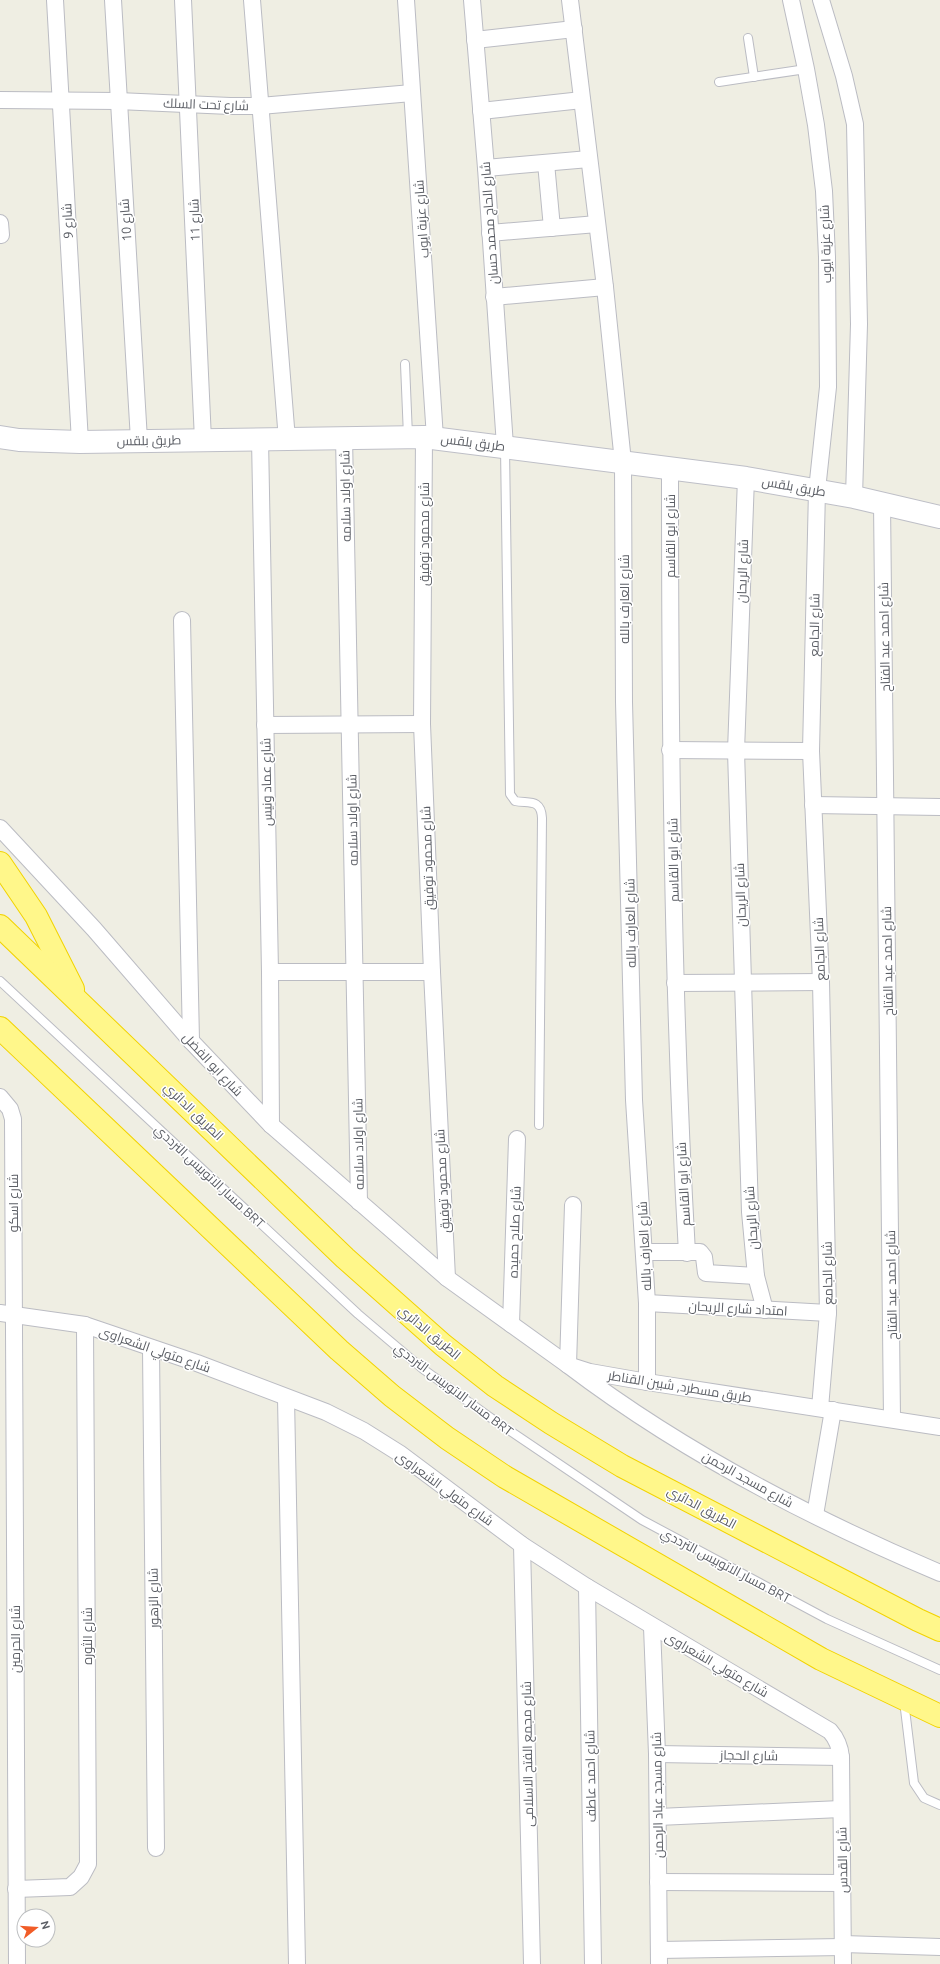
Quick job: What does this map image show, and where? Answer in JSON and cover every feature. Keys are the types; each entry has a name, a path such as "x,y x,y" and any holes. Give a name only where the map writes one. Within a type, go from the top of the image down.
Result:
{"highway":[{"path":"0,863 43,929 76,998"},
{"name":"الطريق الدائري","path":"0,926 345,1258 443,1345 495,1386 551,1423 622,1466 940,1630"},
{"path":"0,1028 339,1350 392,1396 447,1438 505,1478 820,1659 940,1716"}],"main road":[{"name":"طريق بلقس","path":"0,437 19,440 80,442 422,437 505,446 746,478 854,497 940,517"}],"street":[{"name":"شارع 9","path":"54,0 80,442"},
{"name":"شارع 10","path":"113,0 139,440"},
{"name":"شارع 11","path":"183,0 189,103 203,440"},
{"path":"252,0 287,440"},
{"name":"شارع عزبة ايوب","path":"406,0 412,93 422,437"},
{"name":"شارع الحاج محمد حسان","path":"472,0 486,168 505,446"},
{"name":"شارع العارف بالله","path":"570,0 605,287 623,462 624,702 634,1100 645,1252 647,1303 647,1382"},
{"name":"شارع عزبة ايوب","path":"791,0 816,125 824,191 827,257 828,387 817,490"},
{"path":"821,0 844,76 855,124 859,324 854,497"},
{"path":"475,40 574,29"},
{"name":"شارع تحت السلك","path":"0,100 118,101 260,106 412,93"},
{"path":"481,111 582,100"},
{"path":"486,168 589,159"},
{"path":"546,163 552,228"},
{"path":"490,233 597,224"},
{"path":"494,297 605,287"},
{"name":"شارع اولاد سلامه","path":"344,437 359,1202"},
{"name":"شارع محمود توفيق","path":"422,437 422,724 447,1278"},
{"name":"شارع عماد ونيس","path":"260,440 270,972 271,1125"},
{"name":"شارع ابو القاسم","path":"670,467 670,750 675,983 678,1106 687,1253"},
{"name":"شارع الريحان","path":"746,478 736,750 750,1212 756,1276 765,1310"},
{"name":"شارع الجامع","path":"815,1515 827,1409 828,1313 820,982 811,751 817,490"},
{"name":"شارع احمد عبد الفتاح","path":"882,503 892,1418"},
{"path":"182,620 191,1041"},
{"path":"265,725 422,724"},
{"path":"670,750 811,751"},
{"path":"813,805 940,807"},
{"name":"شارع ابو الفضل","path":"0,828 94,929 191,1041 271,1125 447,1278"},
{"path":"270,972 432,972"},
{"path":"675,983 820,982"},
{"name":"شارع اسكو","path":"0,1098 10,1109 13,1119 7,1313"},
{"name":"شارع صلاح حميده","path":"511,1324 517,1140"},
{"path":"568,1365 573,1205"},
{"path":"645,1252 700,1252 703,1254 706,1273 756,1276"},
{"name":"طريق مسطرد, شبين القناطر","path":"447,1278 568,1365 590,1372 647,1382 892,1418 940,1427"},
{"name":"امتداد شارع الريحان","path":"647,1303 828,1313"},
{"name":"شارع متولي الشعراوى","path":"7,1313 85,1324 197,1363 326,1412 364,1431 399,1453 522,1544 587,1587 652,1627 826,1728 836,1739 840,1748 841,1757"},
{"name":"شارع الحرمين","path":"7,1313 17,1964"},
{"name":"شارع الثوره","path":"16,1889 70,1887 81,1877 88,1864 85,1324"},
{"name":"شارع الزهور","path":"151,1348 156,1848"},
{"name":"شارع مسجد الرحمن","path":"568,1365 610,1397 657,1428 702,1454 815,1515 940,1573"},
{"path":"286,1398 297,1964"},
{"name":"شارع مجمع الفتح الاسلامى","path":"522,1544 532,1964"},
{"name":"شارع احمد عاطف","path":"587,1587 593,1964"},
{"name":"شارع مسجد عباد الرحمن","path":"652,1627 657,1754 659,1957"},
{"name":"شارع الحجاز","path":"657,1754 841,1757"},
{"name":"شارع القدس","path":"841,1757 843,1964"},
{"path":"658,1817 841,1809"},
{"path":"658,1882 842,1883"},
{"path":"659,1957 843,1945 940,1947"}],"lane":[{"path":"748,38 754,77"},
{"path":"719,82 806,69"},
{"path":"405,364 422,437"},
{"path":"505,446 510,794 515,800 529,801 537,805 542,813 539,1125"},
{"name":"مسار الاتوبيس الترددي BRT","path":"0,981 358,1314 423,1369 522,1440 642,1520 827,1619 940,1670"},
{"path":"904,1700 914,1783 924,1798 940,1805"}]}
